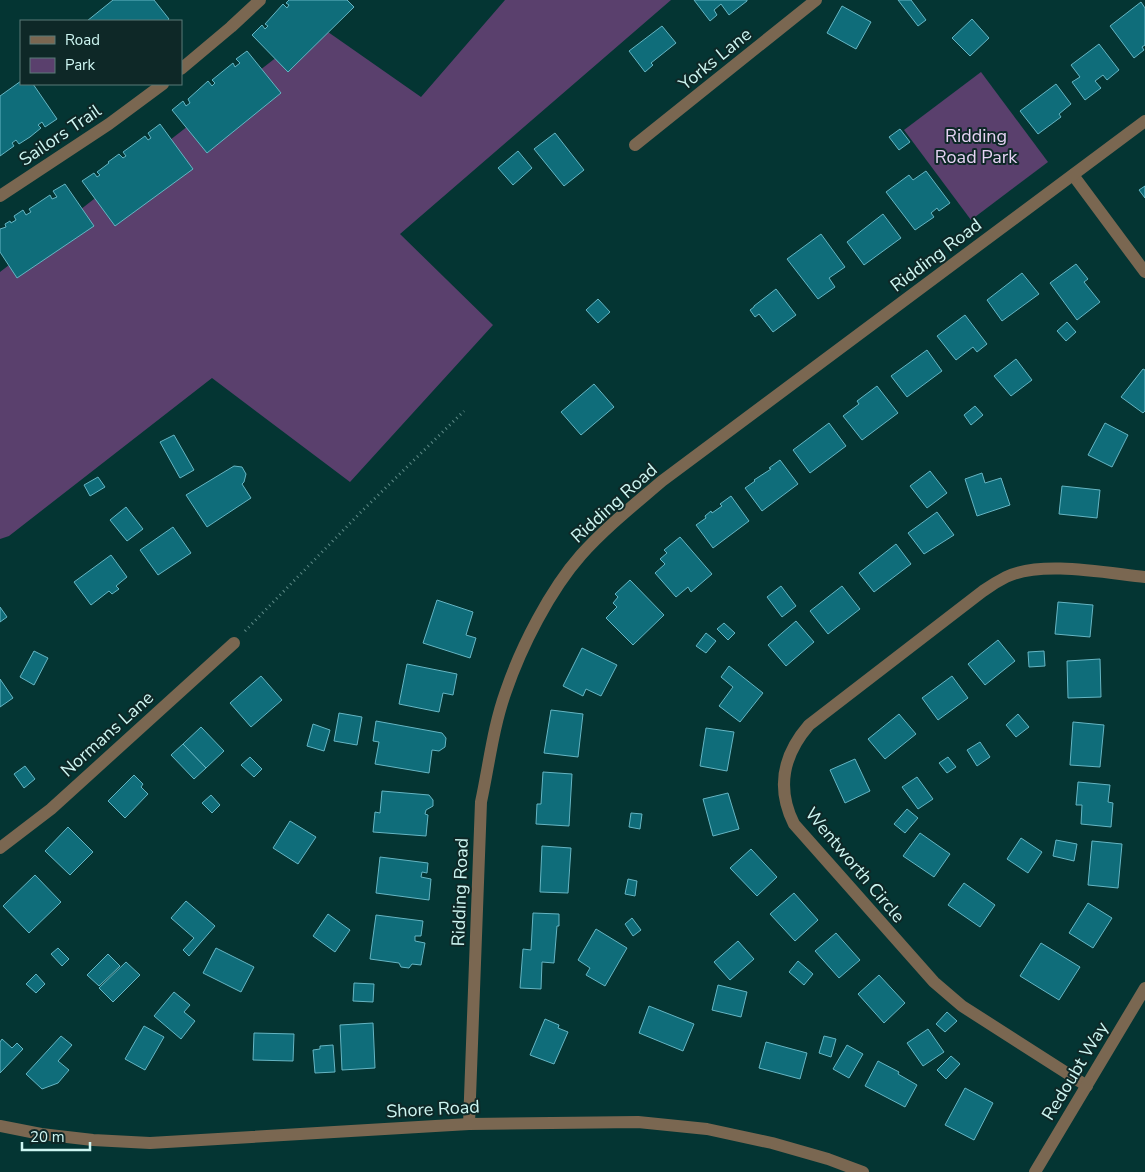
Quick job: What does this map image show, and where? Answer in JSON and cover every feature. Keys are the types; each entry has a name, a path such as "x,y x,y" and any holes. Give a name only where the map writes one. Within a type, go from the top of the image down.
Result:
{"street":[{"path":"182,68 260,0"},
{"name":"Yorks Lane","path":"635,145 816,0"},
{"name":"Sailors Trail","path":"0,196 109,124 162,85"},
{"name":"Ridding Road","path":"468,1124 480,802 495,730 506,691 525,645 549,599 580,556 616,519 662,481 1145,122"},
{"path":"1073,175 1145,272"},
{"name":"Wentworth Circle","path":"1087,1086 962,1006 934,982 794,824 787,811 784,798 785,771 793,746 809,725 983,591 1007,576 1052,568 1145,577"},
{"name":"Normans Lane","path":"0,848 51,809 234,642"},
{"name":"Redoubt Way","path":"1034,1172 1145,988"},
{"name":"Shore Road","path":"0,1126 40,1134 93,1140 150,1143 468,1124 638,1122 707,1129 781,1145 863,1172"}],"path":[{"path":"234,642 362,511 464,411"}],"green space":[{"path":"505,0 671,0 400,234 493,325 350,482 212,378 9,536 0,539 0,272 318,25 421,97"},
{"name":"Ridding Road Park","path":"981,72 1048,162 971,220 904,130"}],"building":[{"path":"113,0 154,0 169,19 168,20 88,20"},
{"path":"289,0 347,0 354,7 288,72 252,35 262,25 265,29 268,26 265,24 283,4 287,8 289,5 286,3"},
{"path":"694,0 747,1 729,15 721,4 714,10 717,15 710,21"},
{"path":"898,0 911,0 926,20 918,26"},
{"path":"1141,2 1145,8 1145,45 1142,47 1144,50 1134,58 1110,26"},
{"path":"842,6 871,22 856,49 827,33"},
{"path":"972,19 989,38 970,56 952,38"},
{"path":"662,26 676,43 651,63 653,65 645,72 629,51"},
{"path":"1099,44 1119,70 1107,80 1103,75 1095,81 1101,88 1085,100 1072,82 1080,77 1071,65"},
{"path":"247,51 281,93 207,153 172,110 183,101 186,106 190,103 188,99 208,81 212,86 215,83 212,80 233,63 235,67 240,63 236,59"},
{"path":"20,82 20,85 34,85 57,119 45,127 42,122 38,125 41,128 30,137 19,144 16,140 12,143 14,146 0,156 0,96"},
{"path":"1056,84 1071,104 1059,114 1061,117 1038,134 1020,111"},
{"path":"160,124 193,169 115,226 82,181 94,173 97,177 100,175 97,172 108,162 119,154 123,158 126,156 123,152 145,136 148,140 151,138 148,133"},
{"path":"900,129 910,142 899,150 889,137"},
{"path":"555,133 584,170 564,186 534,149"},
{"path":"518,151 532,168 513,185 498,168"},
{"path":"926,171 950,203 939,211 937,208 931,213 934,217 915,230 886,192 909,175 913,180"},
{"path":"65,184 94,226 17,278 0,252 0,229 6,227 5,224 10,221 11,223 16,220 14,216 23,210 26,215 31,212 29,209 50,195 52,199 57,197 53,191"},
{"path":"1145,186 1145,198 1139,190"},
{"path":"883,214 901,238 864,265 847,242"},
{"path":"821,234 845,267 829,278 835,287 818,299 787,259"},
{"path":"1076,264 1088,279 1084,282 1100,302 1077,320 1050,283"},
{"path":"1022,273 1039,294 1002,321 987,300"},
{"path":"776,289 796,315 773,332 759,314 755,317 750,310"},
{"path":"598,299 610,312 598,323 586,310"},
{"path":"965,315 987,344 977,352 973,347 956,360 937,336"},
{"path":"1067,322 1076,332 1066,341 1057,331"},
{"path":"927,350 942,371 907,397 891,376"},
{"path":"1016,359 1032,380 1011,396 994,376"},
{"path":"1143,369 1145,370 1145,411 1143,413 1121,397"},
{"path":"594,384 614,407 581,435 561,412"},
{"path":"877,386 898,413 862,440 843,416 859,404 857,401"},
{"path":"975,406 983,415 971,425 964,415"},
{"path":"829,423 846,446 810,473 793,450"},
{"path":"1105,423 1128,435 1112,467 1088,455"},
{"path":"174,435 194,470 180,478 160,442"},
{"path":"780,460 798,484 762,511 745,488"},
{"path":"234,466 242,467 246,474 242,484 251,498 207,527 186,495"},
{"path":"930,471 947,493 927,508 910,486"},
{"path":"982,473 985,483 1001,478 1010,505 977,516 965,479"},
{"path":"98,477 105,487 90,496 84,485"},
{"path":"1062,486 1100,490 1097,518 1059,514"},
{"path":"731,496 749,521 713,548 696,525 706,518 705,516 711,511 712,513 722,506 720,504"},
{"path":"126,507 143,529 127,541 110,520"},
{"path":"937,512 954,535 924,554 908,533"},
{"path":"173,527 191,553 158,575 140,550"},
{"path":"680,537 712,574 691,592 688,587 676,597 655,573 665,564 660,559 667,553 664,550"},
{"path":"896,544 911,564 874,592 859,573"},
{"path":"111,555 127,577 116,586 119,589 112,594 109,591 91,605 74,582"},
{"path":"630,580 664,615 633,645 606,618 617,607 613,603 618,597 615,594"},
{"path":"781,586 796,606 782,617 767,597"},
{"path":"842,586 860,609 828,634 810,611"},
{"path":"437,600 473,612 466,635 476,638 470,658 423,643"},
{"path":"1058,602 1093,605 1090,637 1055,634"},
{"path":"0,607 7,617 0,622"},
{"path":"796,621 814,642 786,666 768,645"},
{"path":"724,623 735,633 728,640 717,629"},
{"path":"706,633 716,641 706,653 696,646"},
{"path":"998,640 1015,661 985,685 968,664"},
{"path":"582,648 617,665 601,696 586,689 583,696 563,686"},
{"path":"34,651 48,658 34,685 20,677"},
{"path":"1044,651 1045,666 1029,667 1028,652"},
{"path":"1100,659 1101,697 1068,698 1067,661"},
{"path":"407,664 457,674 453,695 443,693 439,712 399,704"},
{"path":"729,666 763,693 740,722 719,706 733,687 721,677"},
{"path":"261,676 282,700 251,727 230,703"},
{"path":"952,676 968,698 938,720 922,698"},
{"path":"0,679 13,698 0,707"},
{"path":"551,710 583,714 578,757 544,753"},
{"path":"339,713 362,717 357,745 334,741"},
{"path":"899,714 916,734 885,759 868,739"},
{"path":"1018,714 1029,727 1016,737 1006,725"},
{"path":"376,721 442,733 446,738 445,747 439,751 432,750 429,773 375,764 379,742 373,741"},
{"path":"1073,722 1104,725 1100,767 1070,765"},
{"path":"313,724 330,730 324,751 307,746"},
{"path":"201,727 224,751 206,768 183,744"},
{"path":"706,728 734,732 727,771 700,766"},
{"path":"980,742 990,757 977,766 967,750"},
{"path":"183,744 206,768 194,779 171,755"},
{"path":"250,757 262,769 254,777 241,765"},
{"path":"948,757 956,767 947,773 939,763"},
{"path":"855,759 870,791 845,803 830,770"},
{"path":"25,766 35,779 24,788 14,774"},
{"path":"543,772 572,774 569,826 536,824 537,804 541,804"},
{"path":"134,775 143,784 141,787 148,794 125,818 108,801"},
{"path":"917,777 933,799 918,809 902,787"},
{"path":"1078,782 1110,785 1108,802 1113,803 1111,827 1081,824 1082,805 1076,805"},
{"path":"382,791 429,795 433,800 433,806 426,810 425,814 428,815 426,836 373,832 375,812 380,813"},
{"path":"728,793 739,829 713,836 703,799"},
{"path":"211,795 220,805 212,813 202,803"},
{"path":"907,809 918,818 905,833 894,824"},
{"path":"631,813 642,814 640,829 629,827"},
{"path":"290,821 316,837 298,864 273,848"},
{"path":"68,827 93,852 70,875 45,851"},
{"path":"920,833 950,854 934,877 903,856"},
{"path":"1021,838 1042,852 1028,873 1007,859"},
{"path":"1056,840 1077,844 1074,861 1053,856"},
{"path":"1092,841 1122,844 1118,888 1088,885"},
{"path":"542,846 571,848 568,893 540,892"},
{"path":"751,849 777,877 757,896 730,868"},
{"path":"380,857 428,863 427,873 422,872 421,877 431,879 429,900 376,893"},
{"path":"35,875 61,902 29,933 3,906"},
{"path":"628,879 637,881 635,896 625,894"},
{"path":"964,883 995,905 980,927 948,905"},
{"path":"794,893 818,920 795,941 770,914"},
{"path":"186,901 215,926 189,956 183,950 194,938 171,918"},
{"path":"1088,903 1112,918 1093,948 1069,933"},
{"path":"533,913 559,914 554,963 542,962 541,989 520,988 523,949 531,950"},
{"path":"328,914 350,930 335,952 313,936"},
{"path":"376,915 423,921 421,936 415,936 415,941 425,943 421,965 412,964 409,968 401,967 399,963 370,959"},
{"path":"632,918 641,930 633,936 625,924"},
{"path":"596,929 627,948 605,986 586,975 590,968 578,960"},
{"path":"836,933 860,960 839,978 815,951"},
{"path":"738,941 754,959 730,980 714,962"},
{"path":"1041,943 1080,967 1059,1000 1020,976"},
{"path":"58,948 69,959 62,966 51,954"},
{"path":"216,948 254,967 241,992 203,973"},
{"path":"108,954 120,966 99,986 87,975"},
{"path":"798,961 813,974 804,985 789,972"},
{"path":"126,962 140,975 113,1002 99,988"},
{"path":"36,974 45,984 36,993 26,984"},
{"path":"879,975 905,1003 884,1023 858,994"},
{"path":"354,983 374,984 373,1002 353,1001"},
{"path":"718,985 747,992 741,1017 712,1010"},
{"path":"174,992 190,1005 184,1012 195,1021 181,1039 154,1016"},
{"path":"649,1006 694,1024 683,1051 639,1033"},
{"path":"947,1012 957,1021 945,1032 936,1024"},
{"path":"545,1019 559,1025 558,1028 568,1032 554,1064 530,1055"},
{"path":"373,1023 375,1068 342,1070 340,1025"},
{"path":"144,1026 164,1037 145,1070 125,1059"},
{"path":"928,1029 944,1052 923,1066 907,1043"},
{"path":"254,1033 294,1034 293,1061 253,1060"},
{"path":"61,1036 72,1045 58,1061 69,1070 58,1083 42,1089 26,1074"},
{"path":"824,1036 836,1039 831,1057 819,1053"},
{"path":"2,1039 12,1048 17,1043 23,1049 0,1073 0,1042"},
{"path":"766,1042 807,1053 800,1079 759,1068"},
{"path":"333,1045 335,1072 315,1073 313,1050 320,1049 320,1046"},
{"path":"847,1045 863,1054 849,1078 833,1069"},
{"path":"951,1056 960,1064 946,1079 937,1070"},
{"path":"878,1061 899,1072 898,1074 917,1085 905,1107 865,1086"},
{"path":"965,1088 993,1103 974,1140 945,1125"}]}
